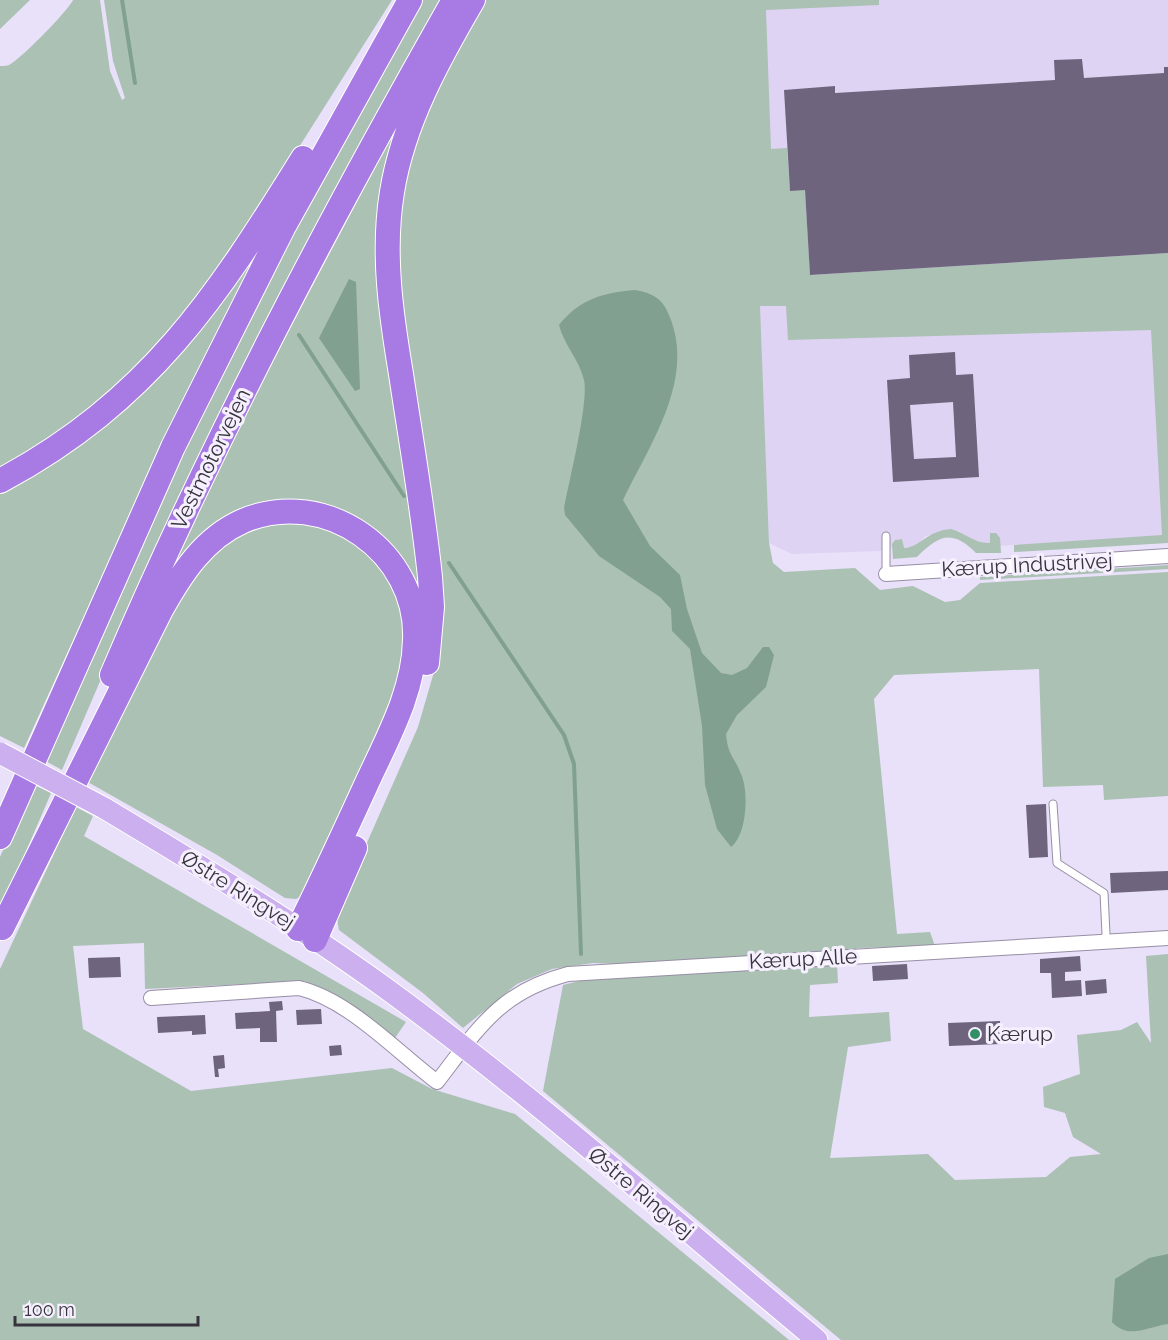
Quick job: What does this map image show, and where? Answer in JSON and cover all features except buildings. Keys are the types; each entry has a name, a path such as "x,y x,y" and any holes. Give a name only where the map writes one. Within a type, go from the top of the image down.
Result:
{"highway":[{"path":"0,481 37,460 102,414 172,348 229,275 406,0"},
{"name":"Vestmotorvejen","path":"0,837 173,447 294,207 410,0"},
{"name":"Vestmotorvejen","path":"1,931 191,497 287,303 454,0"},
{"path":"307,934 416,705 429,655 432,607 430,577 390,305 388,227 397,167 409,128 438,64 473,0"},
{"path":"1,931 161,610 186,569 208,545 230,528 261,515 294,511 332,518 354,528 386,555 406,588 413,613 416,639 411,673 396,719 307,934"}],"main road":[{"name":"Østre Ringvej","path":"0,753 104,808 207,869 307,934 464,1047 817,1340"}],"street":[{"name":"Kærup Industrivej","path":"886,574 1168,556"},
{"name":"Kærup Alle","path":"464,1047 480,1025 510,999 547,980 568,974 1168,938"},
{"path":"150,998 299,988 318,993 338,1003 437,1082 464,1047"}],"lane":[{"path":"886,536 886,574"},
{"path":"1053,804 1057,863 1104,893 1106,934 1103,942"}],"shaded area":[{"path":"0,0 30,0 0,29"},
{"path":"73,0 100,0 110,71 122,100 125,98 113,61 104,0 392,0 246,231 163,346 88,414 0,470 0,66 9,65 23,54"},
{"path":"419,0 444,0 125,623 62,770 42,759 118,584 261,287"},
{"path":"483,0 879,0 879,5 766,10 771,149 787,148 790,190 805,190 810,275 1168,253 1168,543 1014,552 1014,545 1162,535 1151,330 788,340 786,306 760,306 769,543 773,563 784,572 855,568 880,590 913,586 945,602 960,600 980,583 1168,572 1168,796 1104,800 1103,785 1043,787 1039,669 894,675 874,699 897,934 930,932 935,946 857,948 856,953 642,965 593,963 552,969 517,984 463,1028 423,993 339,930 336,913 418,727 436,665 406,356 397,223 407,160 432,94"},
{"path":"747,0 1168,0 1168,535 1000,546 1000,538 990,543 979,544 959,531 926,536 914,547 903,548 902,539 898,539 893,542 892,548 881,551 792,554 769,543"},
{"path":"417,88 385,205 417,509 420,634 358,525 244,515 147,622 237,429"},
{"path":"267,232 169,430 24,748 0,736 0,488 49,459"},
{"path":"349,279 356,282 360,389 355,391 319,338"},
{"path":"635,290 654,296 665,307 677,343 677,367 673,390 656,436 623,500 650,546 680,575 687,609 702,653 721,673 732,675 747,668 763,647 769,647 774,655 766,687 737,715 726,734 730,752 744,782 746,801 740,833 731,847 717,829 705,785 702,726 690,649 672,631 671,609 660,597 599,556 565,515 564,508 585,391 582,372 559,325 584,303 612,293"},
{"path":"275,520 332,528 377,559 399,598 405,647 392,702 305,894 296,899 285,898 217,855 86,781 188,580 227,541"},
{"path":"951,529 985,543 990,543 990,533 996,533 1000,538 1001,553 976,553 960,540 946,538 932,544 917,557 893,559 892,544 895,540 902,539 904,548 910,547 942,530"},
{"path":"1168,565 1168,569 980,580 980,577"},
{"path":"32,784 51,793 0,912 0,857"},
{"path":"76,807 93,816 84,836 406,1022 395,1038 305,981 145,989 144,943 73,946 83,1029 191,1091 392,1068 432,1089 515,1114 789,1340 0,1340 0,969"},
{"path":"1168,954 1168,1340 841,1340 543,1091 563,985 591,978 837,963 838,983 810,985 809,1017 889,1012 891,1041 848,1047 830,1158 928,1154 955,1180 1046,1177 1070,1157 1101,1154 1073,1137 1065,1113 1044,1107 1043,1087 1080,1074 1077,1035 1121,1030 1137,1022 1151,1043 1146,956"},
{"path":"1168,1254 1168,1324 1138,1331 1118,1327 1112,1322 1115,1279 1149,1258"}],"waterway":[{"path":"122,0 135,83"},
{"path":"299,335 404,496"},
{"path":"449,563 564,735 574,764 581,954"}],"place":[{"name":"Kærup","path":"975,1034"}]}
